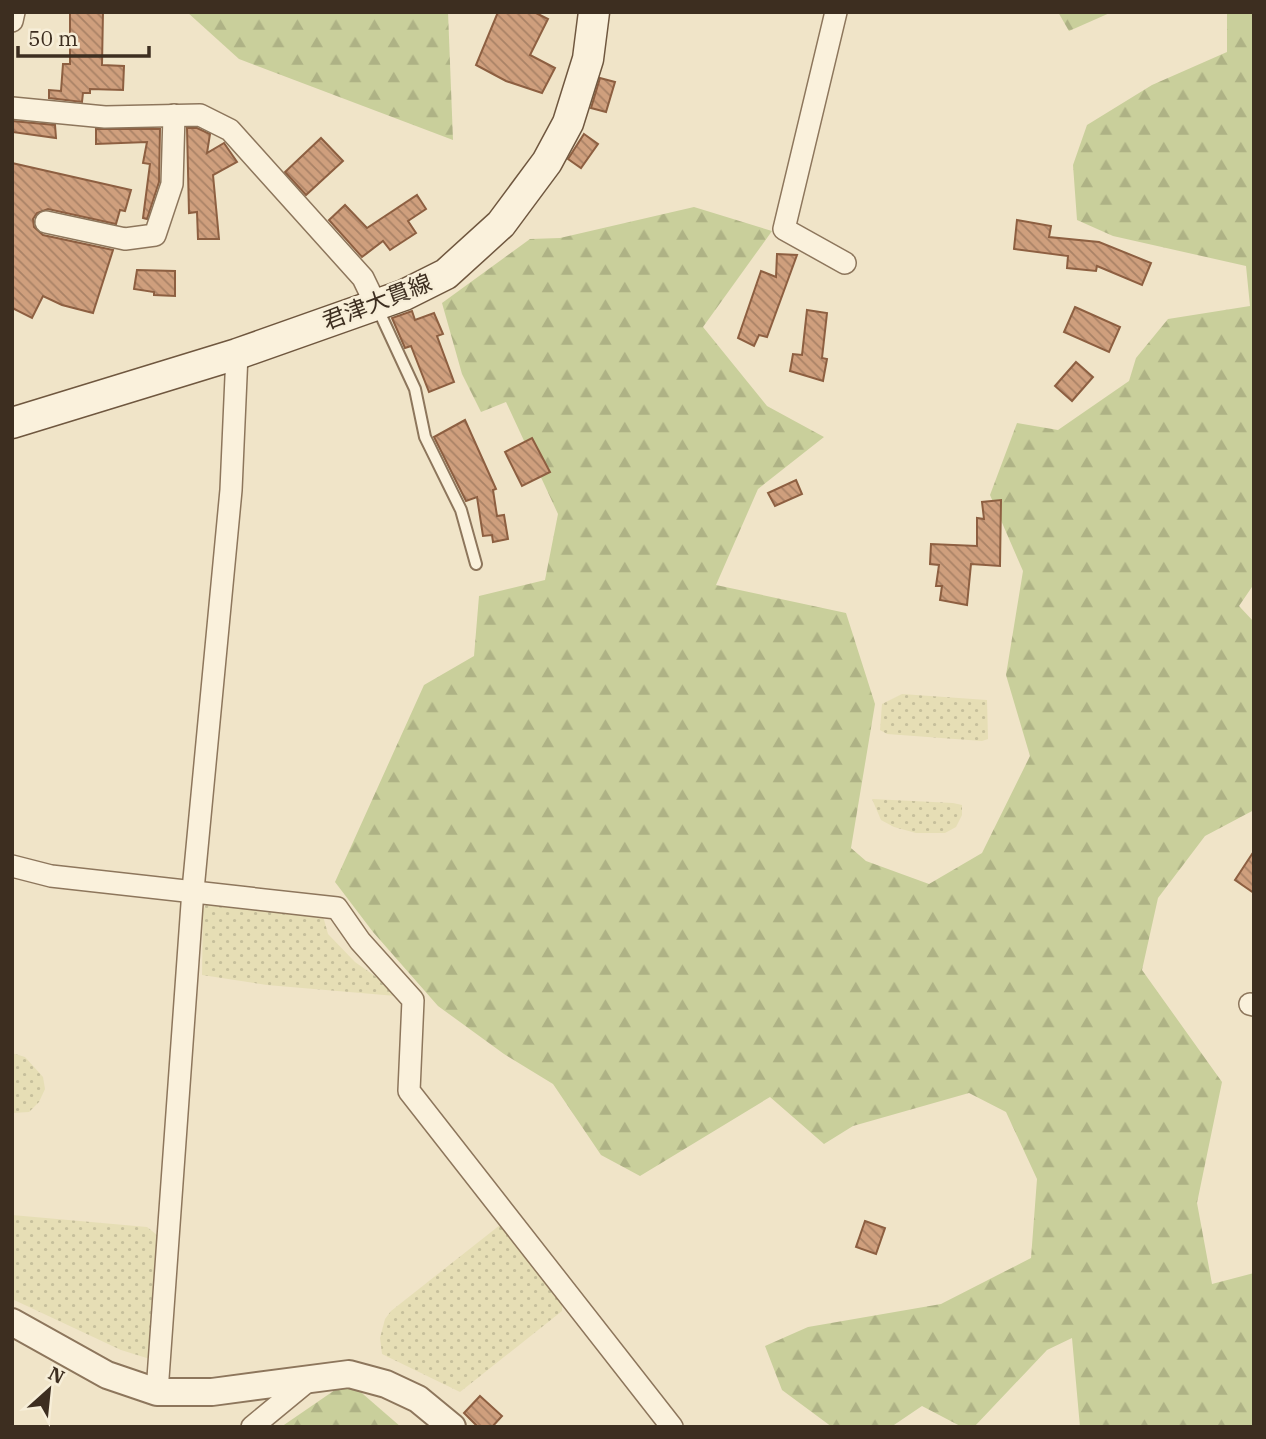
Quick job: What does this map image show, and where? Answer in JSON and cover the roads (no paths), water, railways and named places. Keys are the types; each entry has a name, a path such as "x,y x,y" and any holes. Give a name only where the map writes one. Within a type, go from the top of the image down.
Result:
{"main road":[{"name":"君津大貫線","path":"12,423 236,354 430,285 446,274 492,233 525,196 568,123 587,59 594,12"}],"street":[{"path":"12,20 14,12"},
{"path":"835,12 784,229 845,262"},
{"path":"12,108 105,117 200,114 230,130 363,278 376,304"},
{"path":"46,222 125,239 155,235 172,184 174,115"},
{"path":"157,1392 193,890 230,490 236,354"},
{"path":"12,866 51,876 337,908 360,941 413,1000 409,1091 672,1427"},
{"path":"12,1322 107,1375 157,1392 212,1392 349,1374 386,1384 418,1399 452,1427"},
{"path":"252,1427 309,1380"}],"lane":[{"path":"376,304 415,389 425,437 461,510 476,564"}]}
